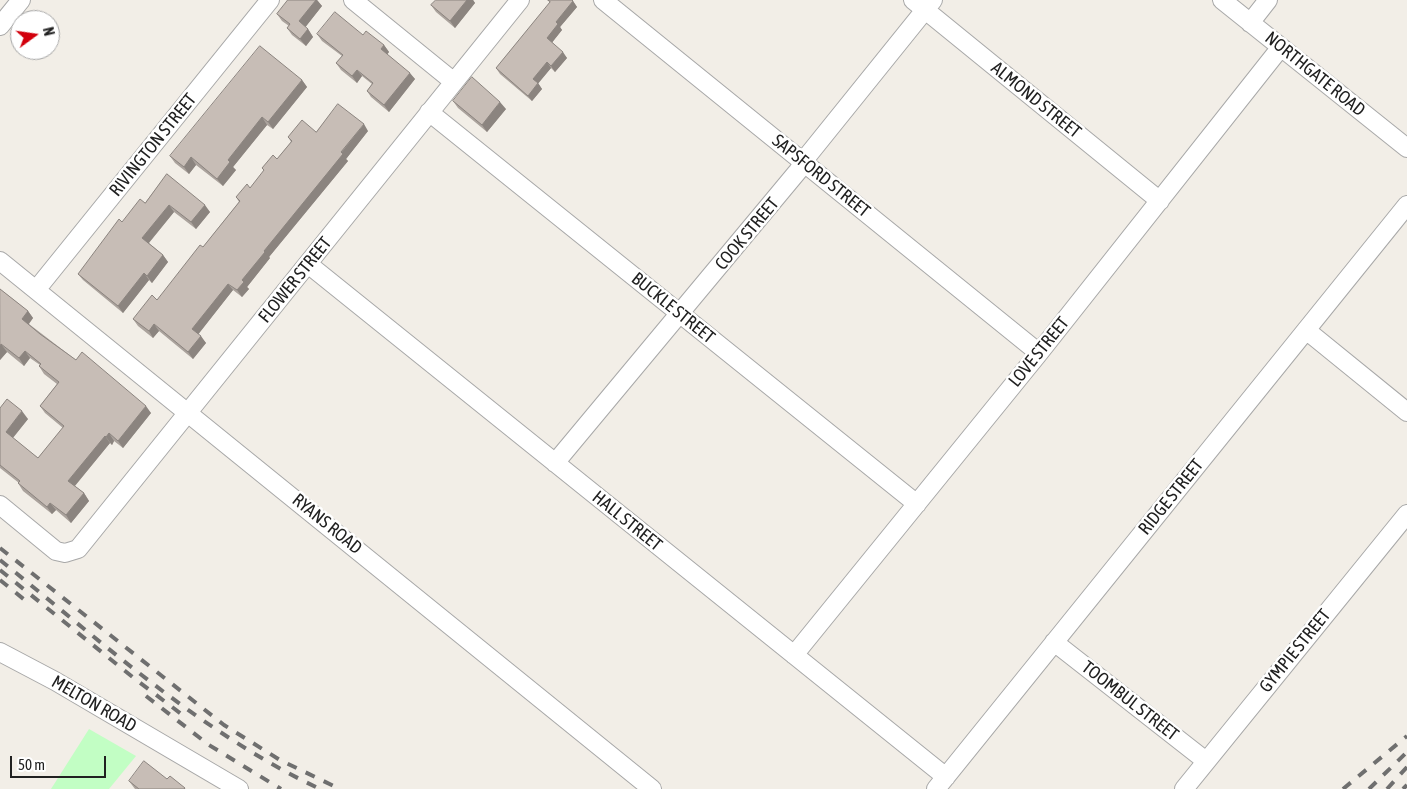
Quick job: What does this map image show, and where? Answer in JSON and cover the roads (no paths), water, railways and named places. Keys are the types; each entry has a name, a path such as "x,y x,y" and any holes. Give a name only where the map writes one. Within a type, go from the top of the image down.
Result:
{"street":[{"path":"0,26 21,0"},
{"name":"RIVINGTON STREET","path":"36,290 270,0"},
{"path":"353,0 454,82"},
{"name":"FLOWER STREET","path":"0,505 52,548 65,553 78,549 520,0"},
{"name":"SAPSFORD STREET","path":"603,0 1039,353"},
{"name":"NORTHGATE ROAD","path":"1222,0 1407,148"},
{"path":"1250,23 1268,0"},
{"name":"COOK STREET","path":"555,463 804,162 923,3"},
{"name":"ALMOND STREET","path":"923,3 1160,200"},
{"name":"LOVE STREET","path":"794,655 1039,353 1281,47"},
{"name":"BUCKLE STREET","path":"429,112 916,504"},
{"name":"RIDGE STREET","path":"941,783 1407,205"},
{"name":"RYANS ROAD","path":"0,261 189,412 652,789"},
{"name":"HALL STREET","path":"308,264 794,655 941,783"},
{"path":"1306,330 1407,412"},
{"name":"GYMPIE STREET","path":"1184,789 1407,514"},
{"name":"TOOMBUL STREET","path":"1054,642 1206,761"},
{"name":"MELTON ROAD","path":"0,652 63,686 239,789"}],"railway":[{"path":"0,548 224,725 280,760 340,789"},
{"path":"0,560 115,654 193,714 276,766 320,789"},
{"path":"0,570 184,716"},
{"path":"0,580 26,601"},
{"path":"146,696 209,745 281,789"},
{"path":"1343,789 1407,736"},
{"path":"1369,789 1407,752"},
{"path":"1387,789 1407,767"},
{"path":"1403,789 1407,785"}]}
